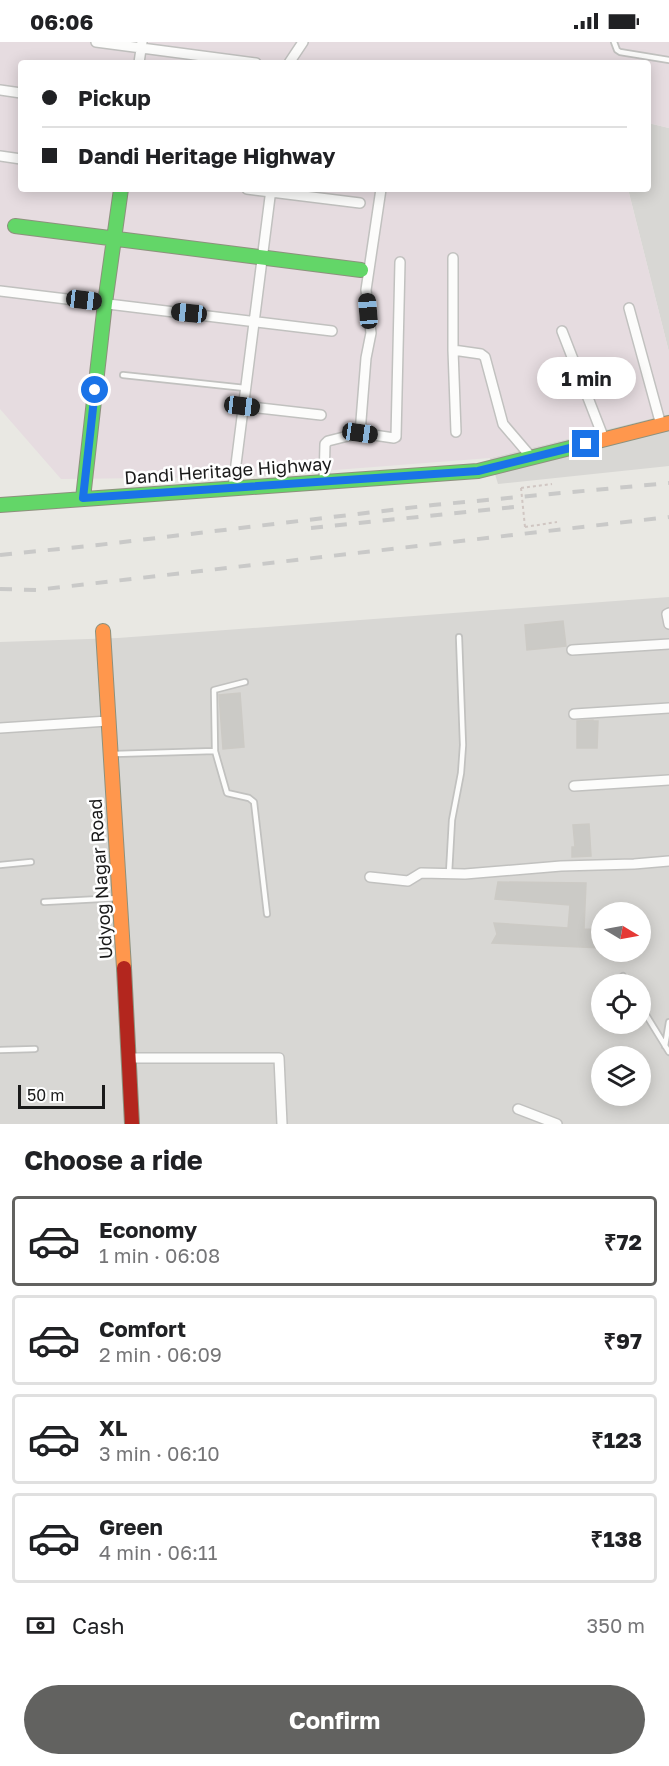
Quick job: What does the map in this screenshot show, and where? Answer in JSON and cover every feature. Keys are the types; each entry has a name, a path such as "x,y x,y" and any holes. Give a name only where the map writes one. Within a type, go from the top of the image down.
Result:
{"main road":[{"path":"83,498 105,303 121,192"},
{"path":"15,226 361,270"},
{"name":"Dandi Heritage Highway","path":"0,505 478,471 665,424"},
{"name":"Udyog Nagar Road","path":"103,631 130,1058 132,1124"}],"street":[{"path":"96,42 142,45 237,60"},
{"path":"291,60 303,42"},
{"path":"140,60 142,45"},
{"path":"0,90 18,93"},
{"path":"0,156 18,159"},
{"path":"232,488 271,192"},
{"path":"278,192 360,203"},
{"path":"360,433 370,333 366,290 381,192"},
{"path":"453,258 456,432"},
{"path":"324,482 325,444 328,441 360,433 396,437 400,262"},
{"path":"0,291 332,331"},
{"path":"629,308 665,424"},
{"path":"562,332 604,439"},
{"path":"453,350 481,354 485,357 501,419 532,458"},
{"path":"242,406 321,415"},
{"path":"668,613 669,624"},
{"path":"572,650 669,644"},
{"path":"574,714 669,708"},
{"path":"0,728 108,721"},
{"path":"574,786 669,780"},
{"path":"370,878 405,881 421,873 449,874 669,861"},
{"path":"130,1058 279,1058 282,1124"},
{"path":"518,1109 557,1124"}],"lane":[{"path":"614,42 620,52 669,60"},
{"path":"123,375 245,388"},
{"path":"449,874 452,820 461,773 463,745 459,637"},
{"path":"245,682 214,690 215,751 227,793 249,798 254,802 267,914"},
{"path":"111,754 215,751"},
{"path":"0,865 31,862"},
{"path":"44,902 120,898"},
{"path":"665,1046 669,1022"},
{"path":"651,1023 669,1052"},
{"path":"0,1050 35,1049"}],"path":[{"path":"552,484 521,488 525,527 556,522"}],"shaded area":[{"path":"0,42 669,42 669,128 651,124 651,60 18,60 18,192 629,192 669,352 669,414 490,458 243,477 61,479 0,409"},
{"path":"651,124 669,128 669,352 629,192 651,192"},
{"path":"669,414 669,466 498,484 490,458"},
{"path":"669,597 669,1124 0,1124 0,642 118,638"}],"building":[{"path":"563,621 566,646 527,650 525,625"},
{"path":"240,693 244,747 223,749 219,695"},
{"path":"577,721 598,721 597,748 577,748"},
{"path":"589,824 591,856 572,857 572,847 575,847 573,825"},
{"path":"498,882 586,883 584,929 591,929 591,948 492,943 497,934 494,923 568,928 570,905 495,899"}],"railway":[{"path":"0,555 433,505 669,483"},
{"path":"311,528 514,507"},
{"path":"0,589 36,590 669,517"}],"traffic: fast":[{"path":"83,498 105,303 121,192"},
{"path":"15,226 361,270"},
{"path":"0,505 478,471 586,444"}],"traffic: slow":[{"path":"586,444 669,423"},
{"path":"103,631 124,968"}],"traffic: jam":[{"path":"124,968 132,1124"}],"route":[{"path":"95,390 83,498 478,471 586,444"}]}
